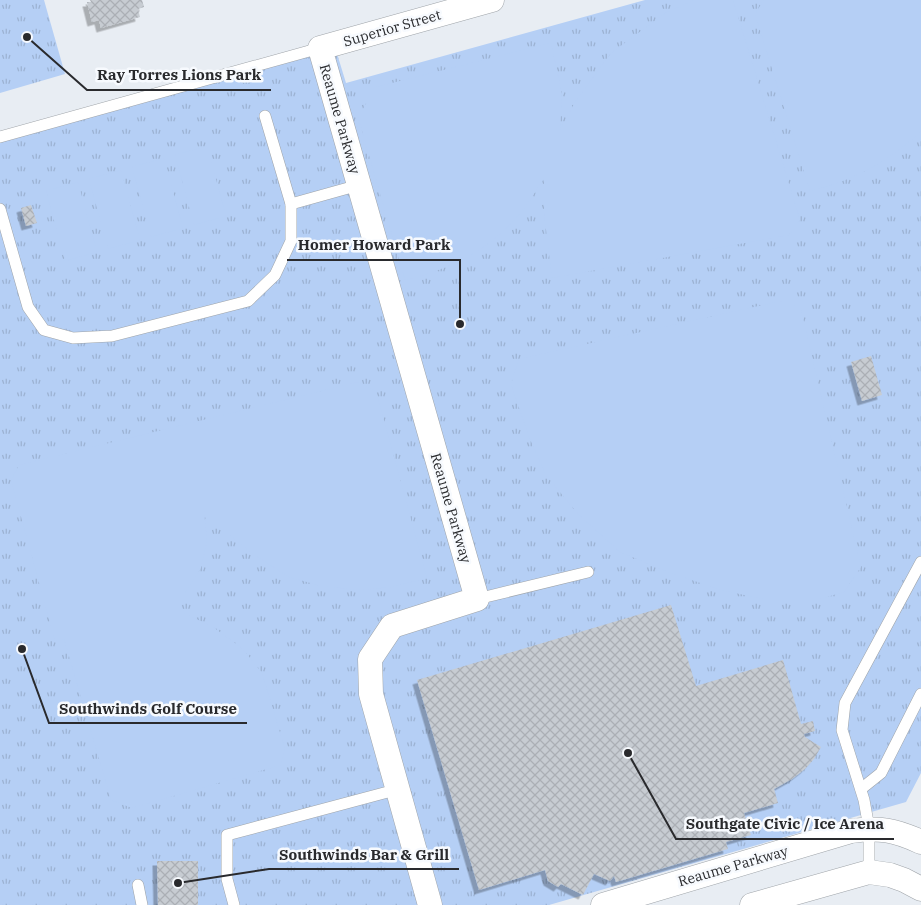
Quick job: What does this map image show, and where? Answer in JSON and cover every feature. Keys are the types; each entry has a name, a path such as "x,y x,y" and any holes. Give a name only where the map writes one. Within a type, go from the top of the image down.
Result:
{"street":[{"name":"Superior Street","path":"320,48 492,0"},
{"name":"Reaume Parkway","path":"320,48 477,599"},
{"path":"430,905 371,694 370,659 392,626 477,599"},
{"name":"Reaume Parkway","path":"615,903 869,828 895,832 921,842"},
{"path":"752,905 869,872 890,875 921,889"}],"lane":[{"path":"0,137 320,48"},
{"path":"0,209 28,307 44,330 73,338 112,336 248,301 275,275 291,240 291,204 265,116"},
{"path":"291,204 359,185"},
{"path":"869,872 869,828 861,789 842,730 845,703 921,562"},
{"path":"477,599 588,572"},
{"path":"861,789 881,772 921,694"},
{"path":"234,905 227,879 228,835 399,789"},
{"path":"138,885 142,905"}],"green space":[{"path":"0,0 44,0 65,74 0,93"},
{"path":"645,0 921,0 921,773 906,802 549,905 0,905 0,139 335,47 346,83"},
{"path":"694,0 733,0 800,220 789,235 552,278 544,213 544,179 522,211 484,247 470,256 439,270 405,280 358,117 376,87 551,43 562,94 560,130 575,102 611,53 667,12"},
{"path":"921,0 921,131 896,152 869,169 841,182 810,191 755,14 763,1"},
{"path":"207,146 226,216 194,225 175,155"},
{"path":"164,158 183,228 151,237 132,167"},
{"path":"121,170 140,240 108,249 89,179"},
{"path":"78,182 97,252 65,261 46,191"},
{"path":"786,300 801,309 861,567 844,592 820,599 763,599 721,590 668,572 620,552 578,514 546,475 529,437 511,384 519,359"},
{"path":"358,382 376,391 427,578 392,587 360,590 321,586 289,577 253,554 227,533 204,510 207,541 201,568 185,593 155,613 184,613 213,627 243,649 262,673 285,749 281,765 132,808 111,800 64,639 55,641 11,480 19,465"}],"building":[{"path":"90,0 142,0 144,7 138,9 140,17 101,28 99,20 92,22 87,2 91,2"},
{"path":"31,205 37,223 26,226 21,208"},
{"path":"871,356 882,395 862,401 851,362"},
{"path":"671,605 696,686 783,660 801,724 813,721 815,731 804,734 805,737 821,747 814,759 792,779 774,789 778,803 744,813 751,835 726,842 728,849 616,882 614,876 610,881 594,874 583,895 561,884 558,887 548,881 545,870 479,890 417,680"},
{"path":"157,861 198,861 198,905 158,905"}],"place":[{"name":"Ray Torres Lions Park","path":"27,37"},
{"name":"Homer Howard Park","path":"460,324"},
{"name":"Southwinds Golf Course","path":"22,649"},
{"name":"Southgate Civic / Ice Arena","path":"628,753"},
{"name":"Southwinds Bar & Grill","path":"178,883"}]}
